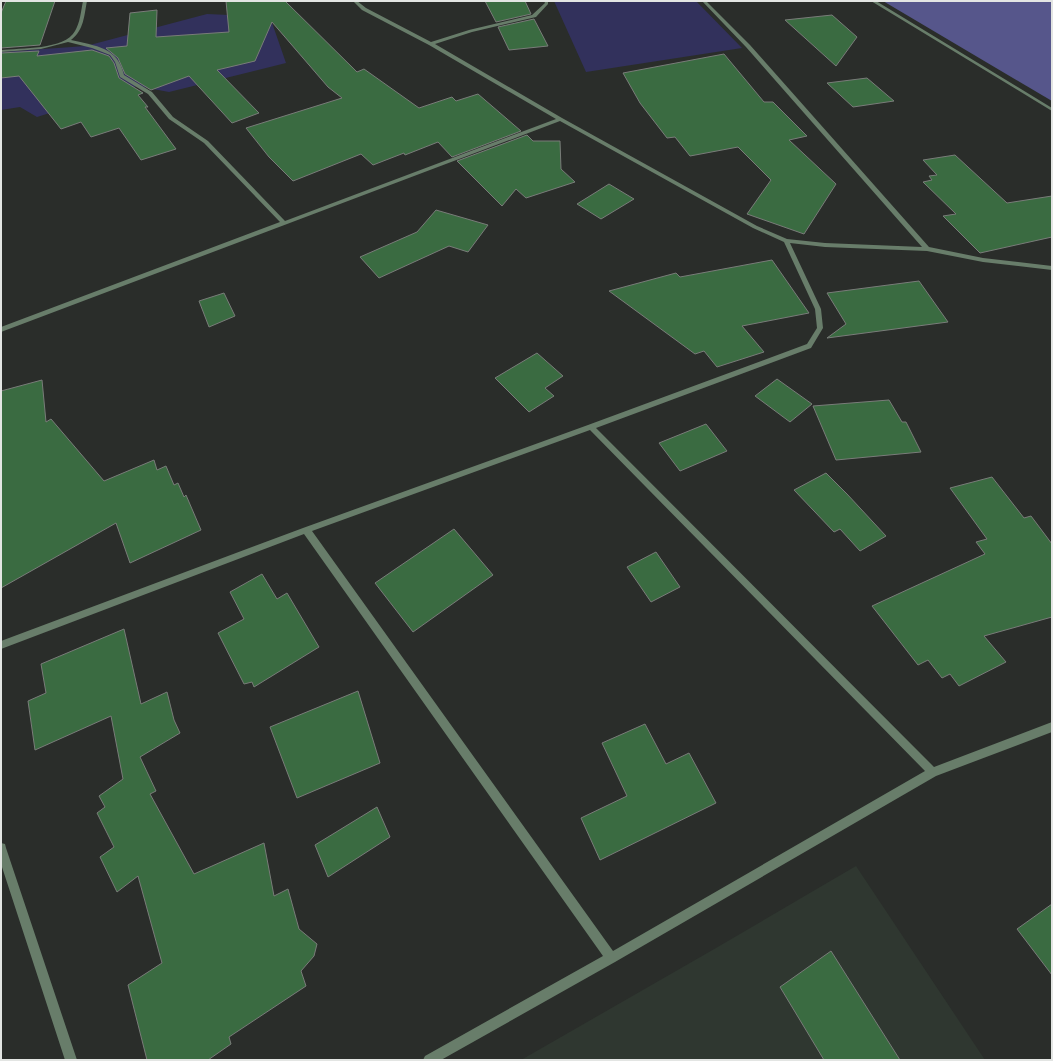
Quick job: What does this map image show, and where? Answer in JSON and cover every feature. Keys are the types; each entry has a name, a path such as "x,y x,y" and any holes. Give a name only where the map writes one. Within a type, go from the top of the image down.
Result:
{"street":[{"path":"1,51 50,46 68,41 76,34 85,1"},
{"path":"355,1 364,9 431,44 560,119 755,227 786,241 825,245 927,250 983,260 1052,268"},
{"path":"431,44 471,31 534,16 547,3 546,1"},
{"path":"704,1 748,46 927,250"},
{"path":"873,1 1052,110"},
{"path":"68,41 100,49 114,57 120,66 122,76 150,93 171,118 206,142 283,222"},
{"path":"1,330 283,222 560,119"},
{"path":"1,646 306,530 592,427 809,346 820,328 818,310 786,241"},
{"path":"592,427 933,772"},
{"path":"306,530 611,958"},
{"path":"429,1060 611,958 933,772 1052,727"},
{"path":"1,848 71,1060"}],"shaded area":[{"path":"554,1 696,1 742,48 586,72"},
{"path":"883,1 1052,1 1052,101"},
{"path":"207,14 270,17 286,63 169,92 137,86 37,117 20,107 1,110 1,52 86,46"},
{"path":"856,866 985,1060 521,1060 716,948"}],"building":[{"path":"6,1 55,1 40,45 1,48 1,13"},
{"path":"226,1 285,1 357,72 364,69 419,108 452,97 456,101 478,94 521,131 452,157 438,142 405,155 404,153 373,165 361,154 293,181 269,157 246,128 342,98 328,87 272,22 255,61 217,70 259,113 232,123 189,76 151,90 125,74 118,58 106,48 127,46 130,13 157,10 156,37 229,32"},
{"path":"485,1 525,1 531,14 496,22"},
{"path":"832,15 857,37 836,66 785,20"},
{"path":"534,19 548,46 509,50 498,27"},
{"path":"92,50 109,56 114,63 119,78 143,93 138,95 148,107 145,107 176,149 141,160 119,128 91,137 81,122 61,129 19,76 1,78 1,53 39,51 37,56"},
{"path":"724,54 764,102 773,102 807,136 789,140 836,184 804,234 747,214 771,180 738,147 690,156 675,137 667,138 640,103 623,73"},
{"path":"867,78 894,101 853,107 827,83"},
{"path":"527,135 533,141 560,141 561,169 575,182 526,198 516,189 502,206 457,161"},
{"path":"955,155 1007,203 1052,196 1052,237 980,253 943,216 956,214 923,182 932,180 929,176 937,175 923,160"},
{"path":"609,184 634,199 601,219 577,204"},
{"path":"436,210 488,225 468,252 449,246 379,278 360,257 417,232"},
{"path":"772,260 809,313 742,326 764,352 717,367 704,351 695,354 609,291 676,273 680,277"},
{"path":"919,281 948,322 827,338 846,324 827,293"},
{"path":"224,293 235,316 209,327 199,301"},
{"path":"537,353 563,376 545,388 554,396 529,412 495,378"},
{"path":"777,379 812,404 790,422 755,396"},
{"path":"42,380 46,422 51,419 104,481 154,460 157,470 166,466 174,485 178,483 184,497 186,495 201,530 130,563 116,523 1,588 1,391"},
{"path":"889,400 902,422 906,422 921,452 836,460 813,406"},
{"path":"706,424 727,451 680,471 659,443"},
{"path":"826,473 886,536 860,551 840,529 834,532 794,490"},
{"path":"992,477 1024,518 1031,516 1052,544 1052,617 984,636 1006,662 959,686 950,674 942,678 928,660 918,665 872,606 985,554 976,542 987,539 950,488"},
{"path":"454,529 493,575 413,632 375,583"},
{"path":"656,552 680,587 651,602 627,567"},
{"path":"262,574 277,599 287,593 319,647 254,687 252,682 244,684 218,633 244,619 230,592"},
{"path":"124,629 141,704 167,692 174,720 180,733 140,757 156,791 150,794 194,874 264,843 274,896 288,889 299,929 317,944 314,956 301,971 306,986 229,1037 231,1044 208,1060 147,1060 128,985 162,963 138,876 117,892 100,857 114,847 97,813 105,807 99,796 123,779 111,716 35,750 28,701 46,693 41,664"},
{"path":"358,691 380,763 297,798 270,727"},
{"path":"645,724 666,764 689,753 716,803 600,860 581,818 627,796 602,743"},
{"path":"377,807 390,837 328,877 315,845"},
{"path":"1052,904 1052,975 1017,929"},
{"path":"831,951 900,1060 824,1060 780,987"}]}
